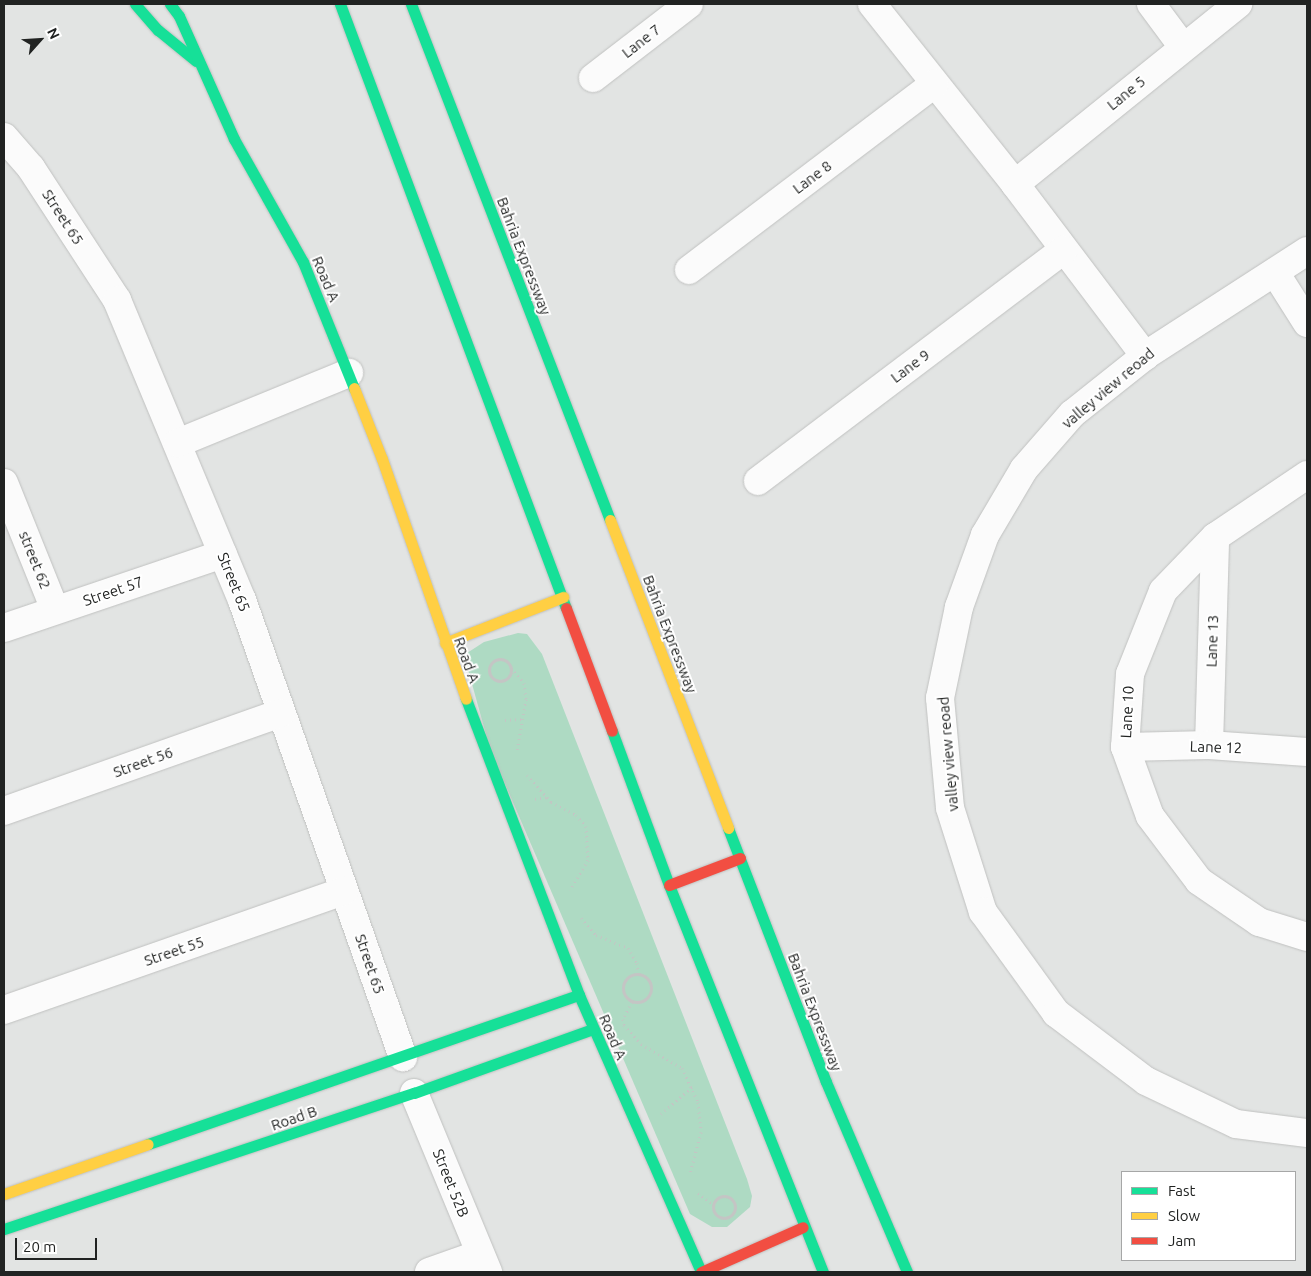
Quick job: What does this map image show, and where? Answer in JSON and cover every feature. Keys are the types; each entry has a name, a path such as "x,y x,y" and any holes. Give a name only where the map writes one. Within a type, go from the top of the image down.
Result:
{"main road":[{"path":"135,4 158,30 197,62"},
{"name":"Road A","path":"170,4 179,16 197,62 234,139 303,262 382,459 445,643 579,995 701,1272"},
{"path":"340,4 521,494 563,598 669,885 803,1227 823,1272"},
{"name":"Bahria Expressway","path":"411,4 826,1082 907,1272"},
{"path":"445,643 563,598"},
{"path":"669,885 740,858"},
{"name":"Road B","path":"4,1194 242,1109 403,1058 579,995"},
{"name":"Road B","path":"4,1229 414,1093 593,1029"},
{"path":"701,1272 803,1227"}],"street":[{"name":"Lane 7","path":"593,78 688,4"},
{"path":"872,4 1015,184 1063,250 1145,356"},
{"path":"1151,4 1184,47"},
{"name":"Lane 5","path":"1015,184 1238,4"},
{"name":"Lane 8","path":"689,270 934,84"},
{"name":"Street 65","path":"4,137 31,168 116,300 178,443 223,554 403,1058"},
{"name":"Lane 9","path":"758,481 1063,250"},
{"name":"valley view reoad","path":"1306,254 1145,356 1072,414 1024,469 985,535 959,607 940,698 950,808 984,912 1056,1014 1146,1082 1236,1124 1307,1133"},
{"path":"1276,274 1307,324"},
{"path":"178,443 349,373"},
{"name":"Lane 10","path":"1307,475 1215,537 1163,591 1130,674 1125,747 1150,816 1199,881 1259,922 1307,937"},
{"name":"street 62","path":"4,483 55,610"},
{"name":"Lane 13","path":"1209,745 1215,537"},
{"name":"Street 57","path":"4,628 223,554"},
{"name":"Street 56","path":"4,811 281,713"},
{"name":"Lane 12","path":"1125,747 1209,745 1307,752"},
{"name":"Street 55","path":"4,1010 344,891"},
{"name":"Street 52B","path":"414,1093 484,1263"},
{"path":"429,1272 484,1263"}],"path":[{"path":"511,668 508,678 501,681 491,677 488,669 498,659 508,661 511,668 522,679 526,699 518,756"},
{"path":"524,771 546,797 576,815 586,826 588,860 570,888 570,897"},
{"path":"578,912 596,935 628,948 637,963 638,974"},
{"path":"638,974 650,981 652,989 645,1001 632,1002 624,995 623,985 628,977 638,974"},
{"path":"632,1002 623,1019 624,1025 644,1046 682,1068 692,1087 702,1118 690,1169 692,1182"},
{"path":"636,1127 669,1109 680,1095 692,1087"},
{"path":"695,1187 705,1200 713,1204 716,1215 722,1218 733,1214 736,1208 731,1198 724,1196 713,1204"}],"green space":[{"path":"518,633 527,634 542,654 747,1179 752,1196 750,1207 727,1227 712,1227 690,1214 490,749 464,655 484,642"}],"traffic: fast":[{"path":"135,4 158,30 196,61"},
{"path":"170,4 179,16 234,139 303,262 354,388"},
{"path":"340,4 566,608"},
{"path":"411,4 610,520"},
{"path":"466,699 579,995 701,1272"},
{"path":"612,731 669,885 823,1272"},
{"path":"728,828 826,1082 907,1272"},
{"path":"148,1144 579,995"},
{"path":"4,1229 414,1093 593,1029"}],"traffic: slow":[{"path":"354,388 382,459 466,699"},
{"path":"610,520 728,828"},
{"path":"445,643 563,597"},
{"path":"4,1194 148,1144"}],"traffic: jam":[{"path":"566,608 612,731"},
{"path":"669,885 740,858"},
{"path":"701,1272 803,1227"}]}
